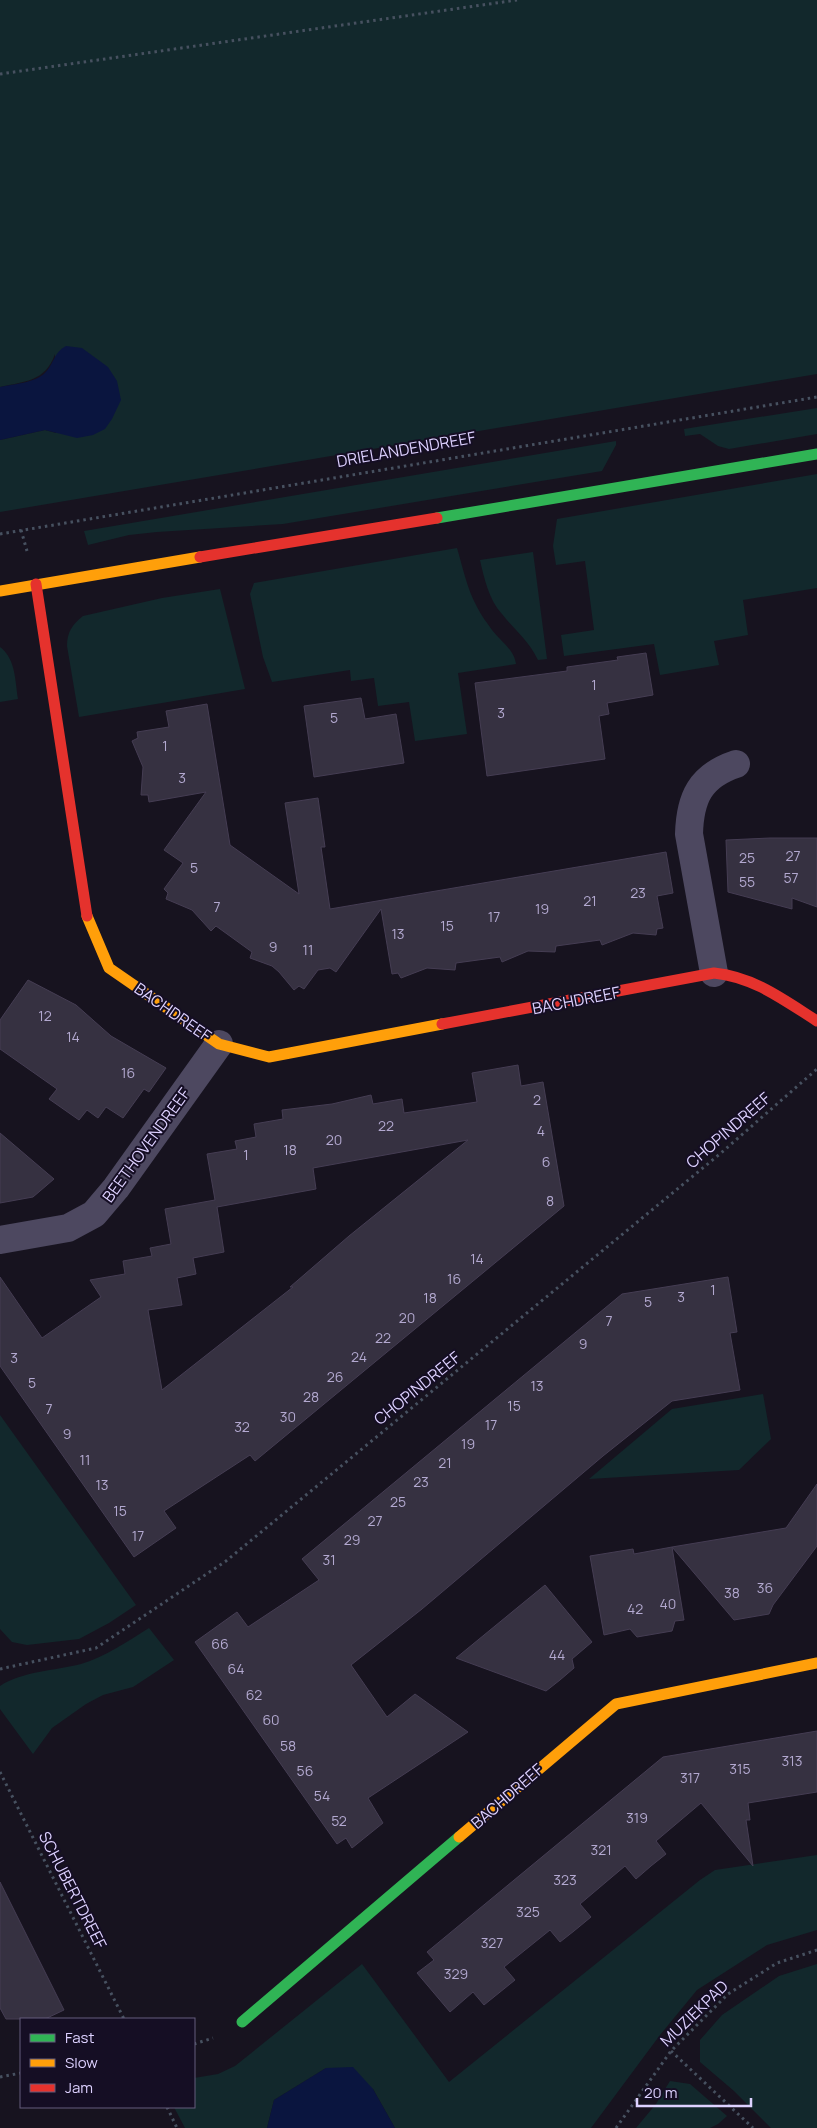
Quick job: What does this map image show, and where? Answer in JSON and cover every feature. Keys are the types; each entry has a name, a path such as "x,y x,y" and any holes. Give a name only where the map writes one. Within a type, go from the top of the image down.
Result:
{"street":[{"path":"0,591 817,454"},
{"name":"BACHDREEF","path":"36,584 88,920 109,968 219,1044 269,1057 714,973 728,973 752,980 817,1021"},
{"path":"714,973 689,834 690,815 696,794 710,776 736,764"},
{"name":"BEETHOVENDREEF","path":"0,1240 68,1228 94,1214 116,1188 219,1044"},
{"name":"BACHDREEF","path":"242,2022 616,1704 817,1663"}],"path":[{"path":"0,74 517,0"},
{"name":"DRIELANDENDREEF","path":"0,534 817,397"},
{"name":"CHOPINDREEF","path":"0,1669 96,1648 226,1561 721,1153 817,1069"},
{"name":"SCHUBERTDREEF","path":"0,1772 123,2018"},
{"name":"MUZIEKPAD","path":"616,2128 671,2052 728,1994 777,1963 817,1950"},
{"path":"671,2052 754,2128"},
{"path":"0,2077 20,2073"},
{"path":"167,2108 177,2128"}],"green space":[{"path":"0,0 817,0 817,374 0,512 0,440 45,430 56,433 55,354 46,370 40,375 33,379 0,387"},
{"path":"817,408 817,434 729,449 718,446 700,434 685,436 684,429"},
{"path":"616,441 616,445 602,471 283,524 129,535 88,545 84,531"},
{"path":"817,474 817,588 743,600 748,635 714,641 719,665 660,675 654,644 564,656 561,635 594,630 585,561 556,565 553,546 557,519"},
{"path":"457,548 468,586 477,607 492,630 513,654 516,664 458,673 467,734 415,741 409,702 378,706 374,678 351,681 350,670 272,682 263,657 250,594 254,583"},
{"path":"533,552 547,659 538,660 534,652 497,608 490,596 480,560"},
{"path":"220,589 245,689 79,717 67,641 69,633 79,619 83,616 162,598"},
{"path":"0,647 12,664 18,699 0,702"},
{"path":"763,1394 771,1439 739,1470 589,1479 672,1409"},
{"path":"0,1415 136,1605 109,1623 79,1639 27,1645 12,1642 0,1629"},
{"path":"149,1628 174,1660 133,1687 103,1695 86,1704 52,1728 33,1754 0,1709 0,1686 29,1674 90,1661"},
{"path":"817,1855 817,1930 767,1945 697,1990 660,2035 591,2128 395,2128 373,2089 326,2068 274,2100 267,2128 185,2128 175,2108 195,2108 195,2078 218,2074 235,2066 362,1964 449,2082 700,1880 715,1870"},
{"path":"817,1964 817,2128 771,2128 734,2091 700,2062 700,2040 722,2015 779,1976"},
{"path":"670,2081 690,2084 727,2116 710,2128 636,2128 656,2104"}],"water":[{"path":"66,346 82,348 108,367 117,381 121,400 105,429 93,435 77,438 45,430 0,440 0,387 30,381 41,376 48,370 59,351"},
{"path":"353,2067 373,2089 395,2128 267,2128 274,2100 326,2068"}],"building":[{"path":"646,653 653,695 607,703 609,714 599,716 605,759 487,776 475,683 567,671 567,667 618,660 617,657"},
{"path":"361,698 365,719 396,714 404,763 314,777 304,706"},
{"path":"207,704 230,845 299,894 285,803 318,798 325,847 321,847 330,909 666,852 673,893 657,896 663,928 657,929 656,935 633,933 602,945 600,940 556,946 555,952 528,951 502,962 500,957 456,963 455,970 427,968 401,978 398,973 392,974 381,909 336,972 330,968 318,970 304,989 299,986 294,990 272,966 250,958 252,952 216,926 211,931 192,910 166,899 168,893 164,889 183,863 164,850 206,792 149,802 148,795 141,795 143,767 132,741 138,738 137,732 169,727 166,711"},
{"path":"817,838 817,907 792,898 792,909 728,892 726,840"},
{"path":"28,980 76,1005 111,1036 166,1068 149,1092 144,1089 123,1118 106,1107 98,1118 87,1110 79,1120 49,1099 57,1089 0,1049 0,1020"},
{"path":"518,1065 521,1086 543,1082 564,1206 255,1461 250,1455 164,1511 176,1528 134,1557 0,1366 0,1277 42,1338 101,1297 90,1280 125,1274 123,1261 152,1256 150,1248 171,1244 165,1209 215,1200 207,1154 237,1149 235,1141 256,1137 254,1124 283,1119 282,1110 332,1104 371,1095 373,1104 402,1099 404,1113 477,1102 472,1073","holes":["468,1140 349,1236 290,1287 293,1287 162,1390 148,1310 182,1305 177,1278 196,1274 193,1258 224,1252 217,1207 316,1189 313,1168"]},
{"path":"0,1133 54,1179 33,1197 0,1203"},
{"path":"728,1277 737,1332 730,1333 740,1390 672,1401 603,1456 422,1609 351,1665 387,1717 415,1694 468,1732 368,1798 383,1823 352,1848 346,1838 337,1844 195,1642 237,1612 248,1627 319,1580 302,1559 622,1294"},
{"path":"817,1484 817,1546 773,1605 769,1614 734,1620 672,1547 786,1528"},
{"path":"672,1547 684,1620 675,1621 672,1631 637,1637 630,1629 604,1635 590,1556 633,1549 634,1554"},
{"path":"545,1585 592,1642 572,1659 574,1668 560,1680 546,1691 456,1658"},
{"path":"817,1731 817,1792 748,1803 750,1820 746,1820 753,1866 701,1803 656,1841 666,1854 636,1879 625,1866 580,1904 591,1917 560,1942 550,1930 504,1967 515,1980 484,2005 473,1992 450,2012 417,1973 434,1960 427,1952 663,1757"},
{"path":"0,1882 64,2010 47,2018 6,2019 0,2008"}],"traffic: fast":[{"path":"437,518 817,454"},
{"path":"242,2022 459,1837"}],"traffic: slow":[{"path":"0,591 200,557"},
{"path":"87,916 109,968 219,1044 269,1057 442,1024"},
{"path":"459,1837 616,1704 817,1663"}],"traffic: jam":[{"path":"200,557 437,518"},
{"path":"36,584 87,916"},
{"path":"442,1024 714,973 729,975 755,984 817,1021"}]}
